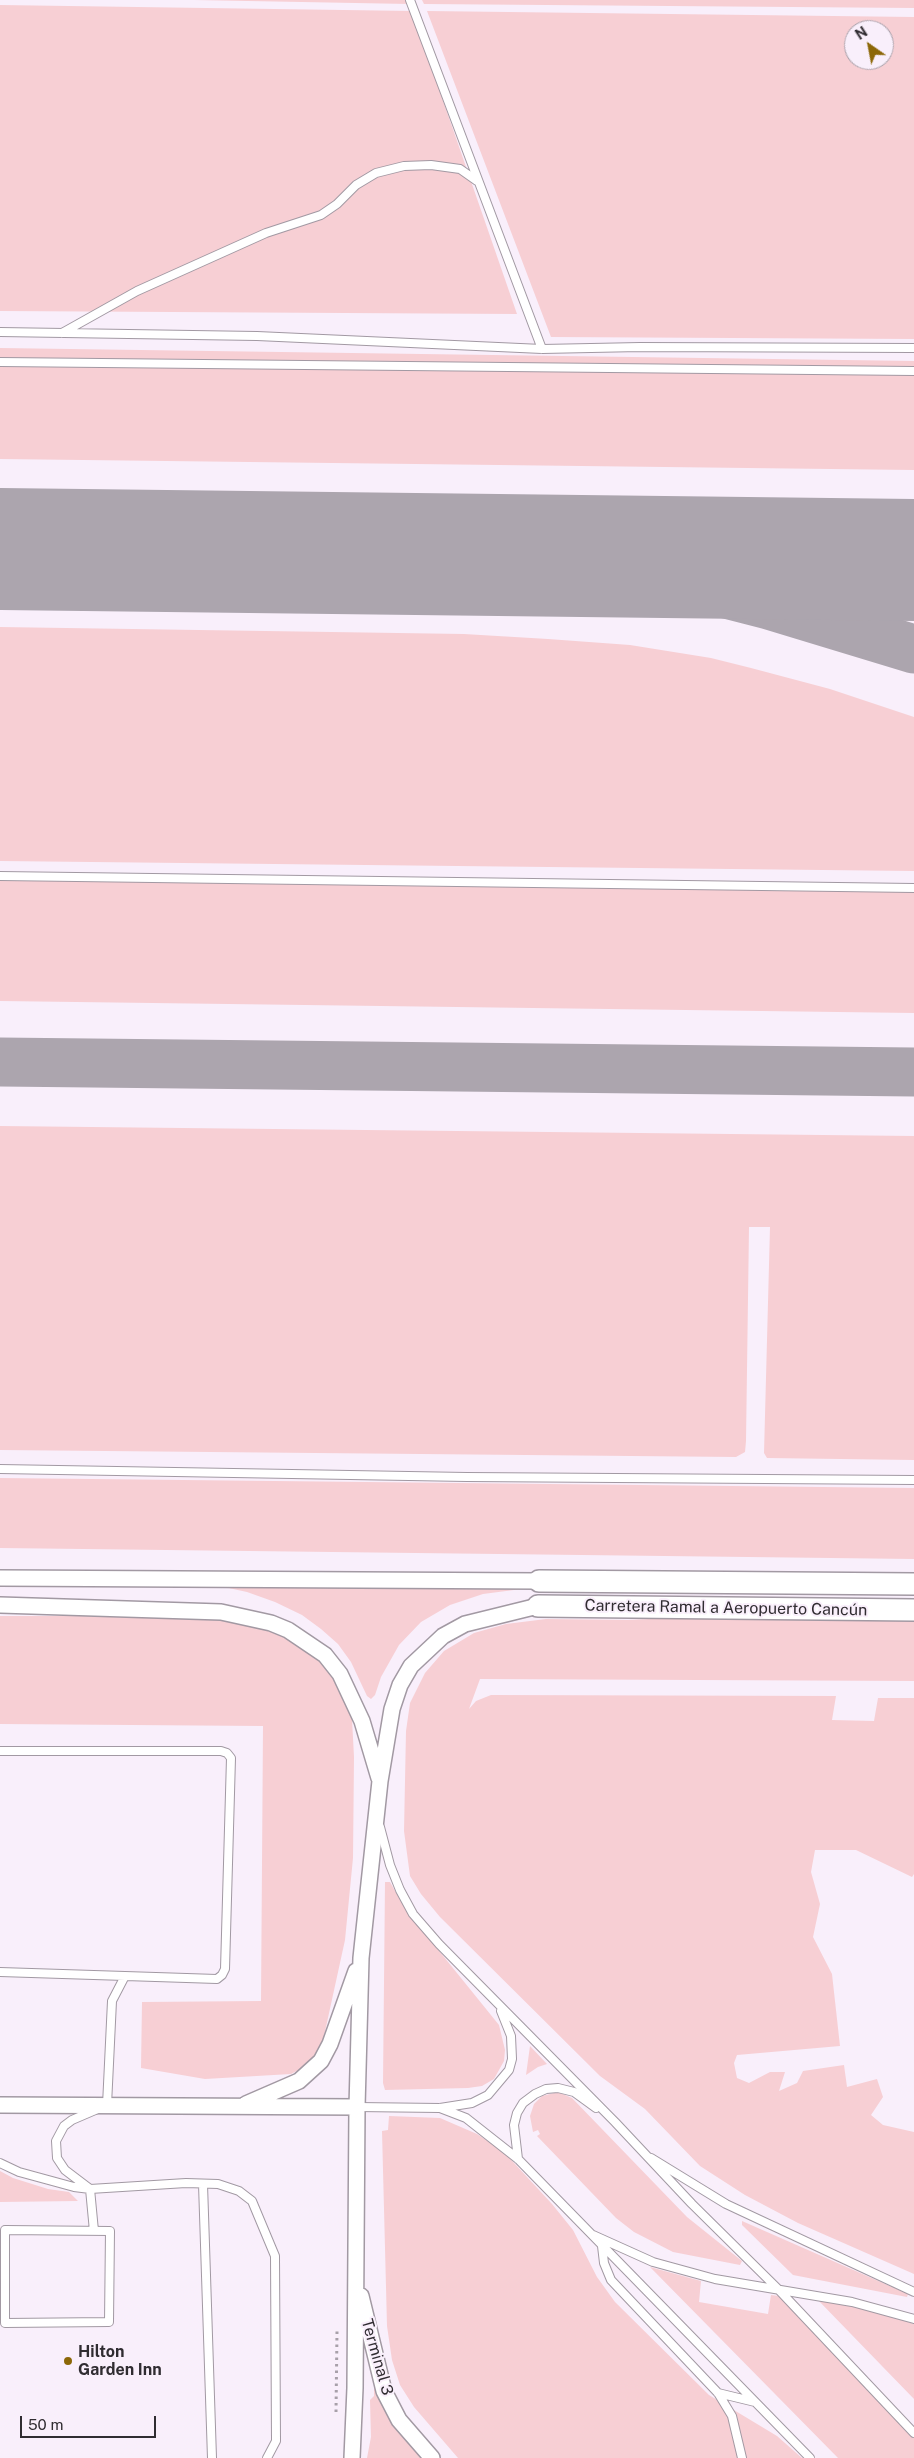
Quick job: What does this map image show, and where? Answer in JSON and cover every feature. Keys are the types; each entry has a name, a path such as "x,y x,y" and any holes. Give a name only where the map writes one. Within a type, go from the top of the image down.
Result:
{"main road":[{"name":"Carretera Ramal a Aeropuerto Cancún","path":"539,1581 914,1584"},
{"name":"Carretera Ramal a Aeropuerto Cancún","path":"538,1606 914,1610"}],"street":[{"path":"0,1578 539,1581"},
{"path":"0,1605 221,1612 264,1621 288,1630 325,1655 340,1674 362,1721 380,1781"},
{"path":"352,2458 355,2388 357,2107 361,1958 380,1781 392,1709 400,1685 412,1666 442,1636 465,1624 538,1606"},
{"path":"238,2107 298,2081 321,2061 330,2044 361,1958"},
{"path":"0,2105 357,2107"},
{"name":"Terminal 3","path":"355,2272 384,2391 399,2420 432,2458"}],"lane":[{"path":"410,0 542,350"},
{"path":"62,334 137,291 266,233 321,215 356,185 376,173 404,166 431,165 460,170 477,181"},
{"path":"0,332 257,336 542,350 640,347 914,348"},
{"path":"0,362 914,371"},
{"path":"0,876 914,888"},
{"path":"0,1469 437,1476 914,1480"},
{"path":"0,1751 221,1751 227,1753 231,1758 225,1969 222,1976 217,1978 0,1972"},
{"path":"377,1817 390,1865 414,1914 499,2007 778,2288 914,2433"},
{"path":"94,2231 90,2189 65,2170 57,2158 56,2140 64,2126 72,2120 107,2105 112,2001 125,1976"},
{"path":"357,2107 440,2108 472,2103 488,2095 509,2070 513,2049 511,2036 499,2007"},
{"path":"518,2159 514,2125 517,2113 529,2098 546,2089 558,2088 574,2092 615,2122"},
{"path":"440,2108 466,2118 518,2159 810,2458"},
{"path":"640,2151 726,2204 914,2292"},
{"path":"0,2163 37,2177 90,2189 203,2184 229,2187 252,2201 275,2256 276,2441 267,2458"},
{"path":"203,2184 212,2458"},
{"path":"5,2230 94,2231 110,2231 109,2322 5,2322 5,2230"},
{"path":"589,2233 653,2262 715,2279 778,2288 852,2302 914,2319"},
{"path":"602,2246 604,2263 612,2280 718,2393 732,2416 742,2458"},
{"path":"718,2393 755,2402"}],"shaded area":[{"path":"194,0 408,0 409,4"},
{"path":"422,0 914,0 914,8 424,4"},
{"path":"0,5 412,11 517,314 0,311"},
{"path":"427,11 914,17 914,339 551,337"},
{"path":"0,348 914,361 914,470 0,459"},
{"path":"0,627 464,634 630,645 711,658 830,689 914,717 914,871 0,861"},
{"path":"0,879 914,889 914,1013 0,1001"},
{"path":"0,1126 914,1136 914,1460 767,1458 764,1453 770,1227 749,1227 746,1441 745,1452 736,1457 0,1450"},
{"path":"0,1478 914,1488 914,1559 0,1548"},
{"path":"210,1584 537,1587 483,1594 450,1605 421,1622 399,1645 381,1677 375,1695 371,1699 367,1696 351,1662 338,1644 302,1615 275,1602 247,1592"},
{"path":"118,1614 192,1619 220,1617 278,1630 317,1653 346,1696 352,1719 354,1757 353,1858 345,1940 319,2059 291,2074 205,2079 141,2068 142,2002 261,2001 263,1726 0,1724 0,1616 112,1616"},
{"path":"692,1617 914,1620 914,1681 480,1679 469,1709 476,1701 491,1695 836,1696 832,1720 874,1721 878,1698 914,1698 914,1874 912,1877 856,1850 815,1850 811,1872 820,1904 813,1937 832,1974 840,2046 737,2055 734,2063 737,2078 749,2083 770,2072 785,2072 779,2091 797,2083 803,2071 844,2065 847,2087 877,2079 883,2097 871,2115 883,2125 914,2132 914,2274 798,2223 745,2195 700,2166 645,2109 600,2076 440,1917 421,1894 410,1876 404,1831 406,1731 410,1703 425,1673 444,1651 474,1633 506,1624 546,1619 628,1620"},
{"path":"385,1882 390,1882 406,1910 499,2025 505,2050 504,2061 494,2079 482,2086 385,2090 383,2083"},
{"path":"530,2046 547,2064 538,2067 526,2075"},
{"path":"558,2092 572,2098 687,2217 742,2261 740,2265 673,2252 634,2232 616,2218 537,2136 540,2134 538,2130 533,2132 530,2116 534,2104 542,2096"},
{"path":"389,2116 440,2118 477,2134 503,2151 552,2204 573,2230 597,2277 615,2302 709,2395 777,2436 802,2458 458,2458 414,2407 400,2385 392,2360 387,2326 382,2131 388,2130"},
{"path":"0,2171 13,2178 48,2189 69,2192 78,2201 0,2202"},
{"path":"742,2221 908,2294 907,2297 793,2275 742,2225"},
{"path":"650,2267 701,2281 699,2302 768,2314 771,2295 779,2296 914,2436 914,2458 838,2458"},
{"path":"817,2299 864,2307 914,2324 914,2399"},
{"path":"378,2386 427,2458 367,2458 371,2437 370,2400 374,2396 374,2387"}],"taxiway":[{"path":"582,557 769,605 914,649"},
{"path":"0,1062 914,1072"}],"runway":[{"path":"0,549 914,560"}],"place":[{"name":"Hilton Garden Inn","path":"68,2361"}]}
